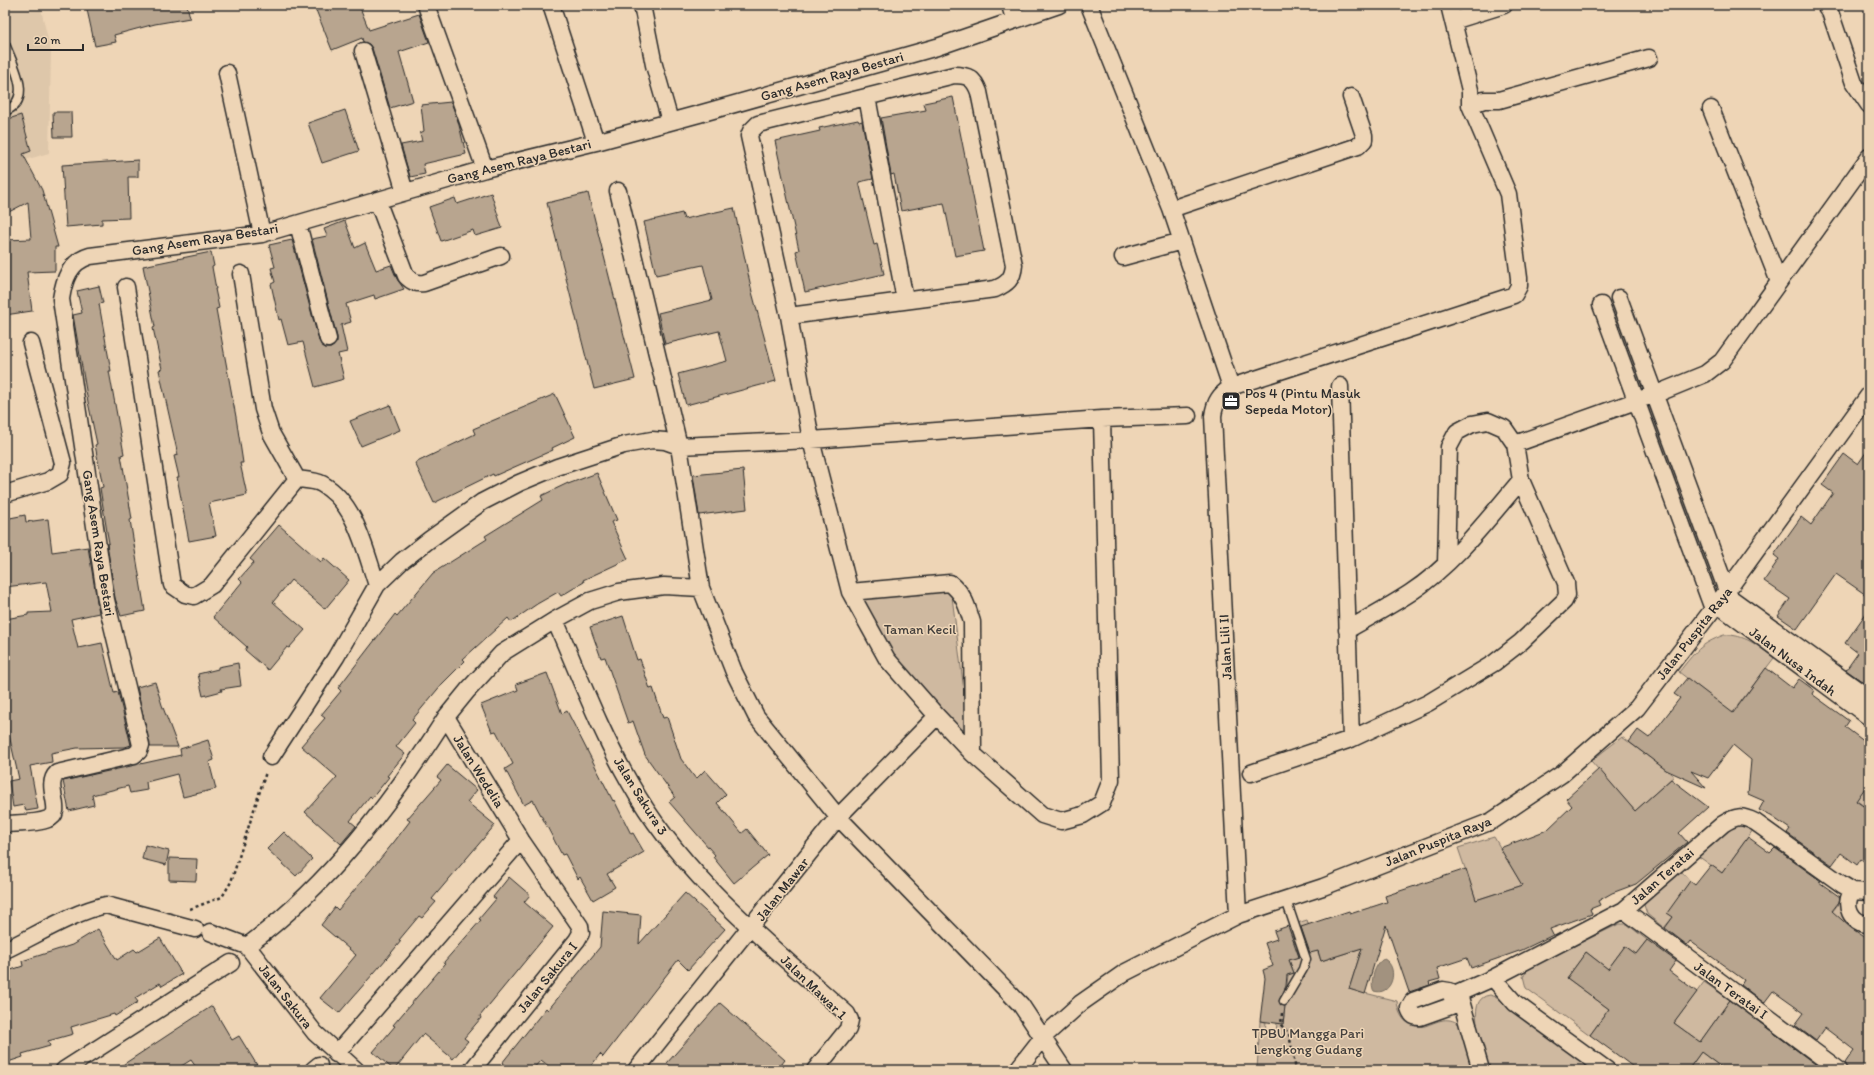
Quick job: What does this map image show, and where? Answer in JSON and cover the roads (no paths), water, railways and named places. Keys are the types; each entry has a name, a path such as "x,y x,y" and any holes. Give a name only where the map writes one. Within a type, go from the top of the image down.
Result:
{"street":[{"path":"426,5 485,169"},
{"path":"551,5 596,142"},
{"path":"642,5 654,65 670,120"},
{"name":"Gang Asem Raya Bestari","path":"5,824 48,820 54,816 56,810 51,785 53,777 57,773 134,755 139,751 141,745 106,600 61,299 68,272 81,258 262,234 485,169 596,142 670,120 699,114 937,47 1012,12 1059,5"},
{"path":"1089,5 1171,209 1231,386 1514,295 1519,286 1519,278 1508,194 1470,104 1470,90 1449,5"},
{"path":"1453,21 1504,5"},
{"path":"1825,5 1830,12 1854,83 1869,105"},
{"path":"363,51 405,192"},
{"path":"1470,104 1484,100 1499,100 1649,58"},
{"path":"227,73 262,234"},
{"path":"789,316 995,289 1009,281 1014,272 1014,265 979,92 972,78 966,75 954,75 758,124 751,131 750,142 789,316 811,440 850,592 887,659 937,716 974,754 1042,816 1061,821 1083,815 1102,803 1111,780 1102,419"},
{"path":"867,97 904,300"},
{"path":"1171,209 1358,146 1364,140 1364,135 1351,97"},
{"path":"1711,109 1779,282"},
{"path":"1515,444 1636,402 1705,374 1722,360 1869,157"},
{"path":"618,190 679,446 701,588 734,672 756,716 838,817 1021,1004 1064,1070"},
{"path":"377,200 406,276 411,281 424,283 502,256"},
{"path":"298,224 328,339"},
{"path":"1124,257 1182,241"},
{"path":"241,274 263,409 271,433 297,479"},
{"path":"126,287 172,585 185,594 194,596 212,585 297,479"},
{"path":"1619,298 1654,395 1720,599"},
{"path":"1601,305 1636,402 1720,599"},
{"path":"5,494 48,481 60,474 63,463 31,343"},
{"name":"Jalan Lili II","path":"1231,386 1218,398 1214,405 1213,416 1238,915"},
{"path":"1340,386 1351,739"},
{"name":"Jalan Puspita Raya","path":"1017,1070 1042,1038 1081,1003 1124,973 1238,915 1323,887 1492,821 1562,774 1636,708 1720,599 1869,395"},
{"path":"271,757 336,657 377,585 402,562 454,520 482,502 519,483 557,467 624,446 652,440 665,441 679,446 811,440 1102,419 1188,416"},
{"path":"1252,773 1351,739 1428,703 1494,663 1521,642 1564,601 1567,595 1566,584 1521,480 1515,444 1504,428 1488,421 1472,424 1457,432 1449,447 1446,564"},
{"path":"297,479 321,483 341,500 355,525 377,585"},
{"path":"1347,630 1411,593 1446,564 1472,538 1521,480"},
{"path":"850,592 950,584 959,590 966,601 972,622 974,754"},
{"path":"5,950 78,915 95,908 106,906 203,930 247,946 307,897 338,863 388,802 416,764 446,717 468,690 502,653 555,620 590,602 619,592 664,586 701,588"},
{"name":"Jalan Nusa Indah","path":"1720,599 1869,698"},
{"name":"Jalan Nusa Indah","path":"1720,599 1869,717"},
{"name":"Jalan Sakura 3","path":"555,620 601,727 630,784 665,836 709,888 751,928"},
{"name":"Jalan Mawar","path":"636,1070 751,928 838,817 937,716"},
{"name":"Jalan Wedelia","path":"446,717 521,840"},
{"name":"Jalan Teratai","path":"1481,1070 1456,995 1493,978 1624,910 1723,824 1737,816 1743,816 1755,822 1843,885 1861,891"},
{"path":"336,1054 521,840"},
{"name":"Jalan Sakura I","path":"472,1070 577,940 581,933 580,926 521,840"},
{"name":"Jalan Teratai","path":"1861,891 1848,902 1848,909 1856,920 1861,923 1869,924"},
{"name":"Jalan Teratai I","path":"1624,910 1840,1070"},
{"name":"Jalan Mawar 1","path":"751,928 847,1014 850,1020 848,1029 815,1070"},
{"name":"Jalan Sakura","path":"247,946 315,1033 336,1054 356,1070"},
{"path":"64,1070 231,963"},
{"path":"1493,978 1515,1002 1607,1070"}],"lane":[{"path":"5,44 20,89 20,98 17,103 5,111"},
{"path":"1284,1001 1303,970 1306,959 1286,900"}],"place":[{"name":"Pos 4 (Pintu Masuk Sepeda Motor)","path":"1231,401"}],"park label":[{"name":"Taman Kecil","path":"920,629"},
{"name":"TPBU Mangga Pari Lengkong Gudang","path":"1308,1042"}]}
